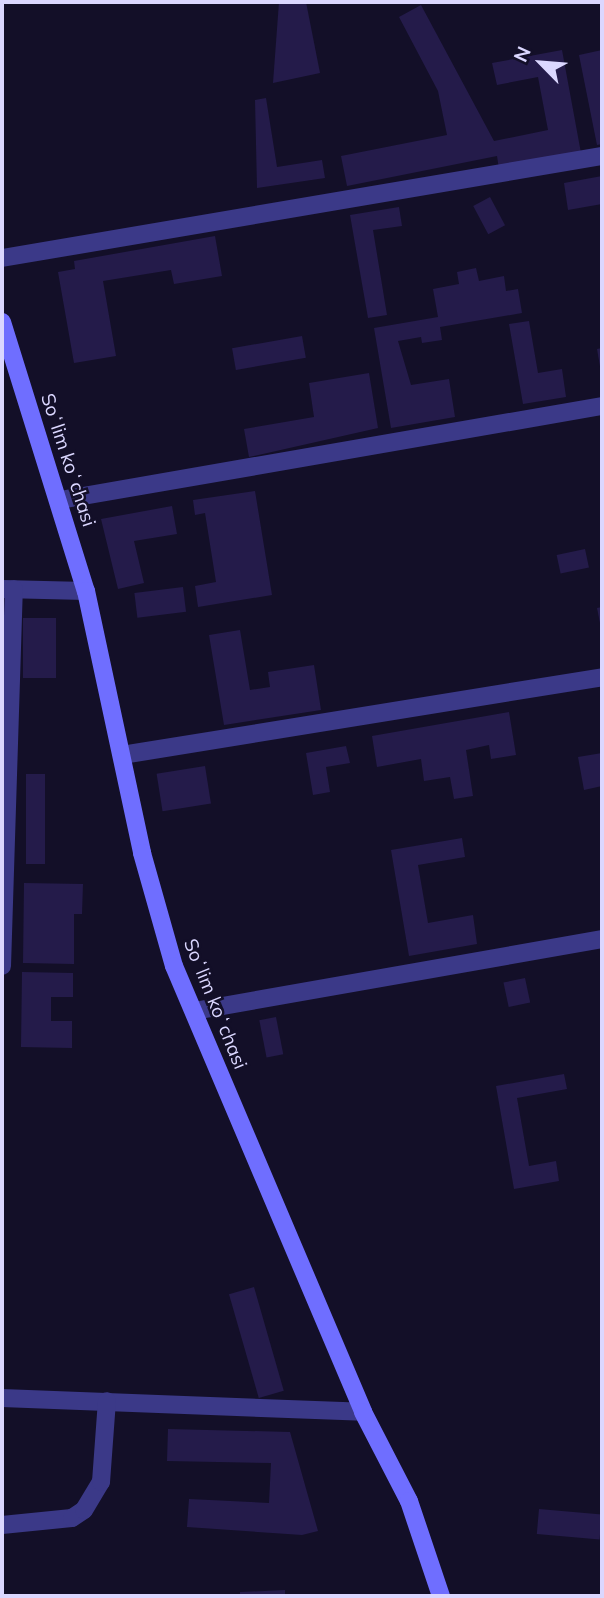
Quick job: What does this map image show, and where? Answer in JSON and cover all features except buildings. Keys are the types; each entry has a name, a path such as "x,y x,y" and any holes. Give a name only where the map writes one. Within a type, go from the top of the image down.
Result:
{"street":[{"path":"2,258 602,156"},
{"name":"Soʻlim koʻchasi","path":"2,322 60,500 86,591 146,865 174,966 363,1412 409,1501 441,1596"},
{"path":"60,500 602,406"},
{"path":"2,966 8,589 86,591"},
{"path":"122,755 602,677"},
{"path":"194,1011 602,939"},
{"path":"2,1398 363,1412"},
{"path":"2,1525 59,1521 85,1510 101,1482 107,1401"}]}
